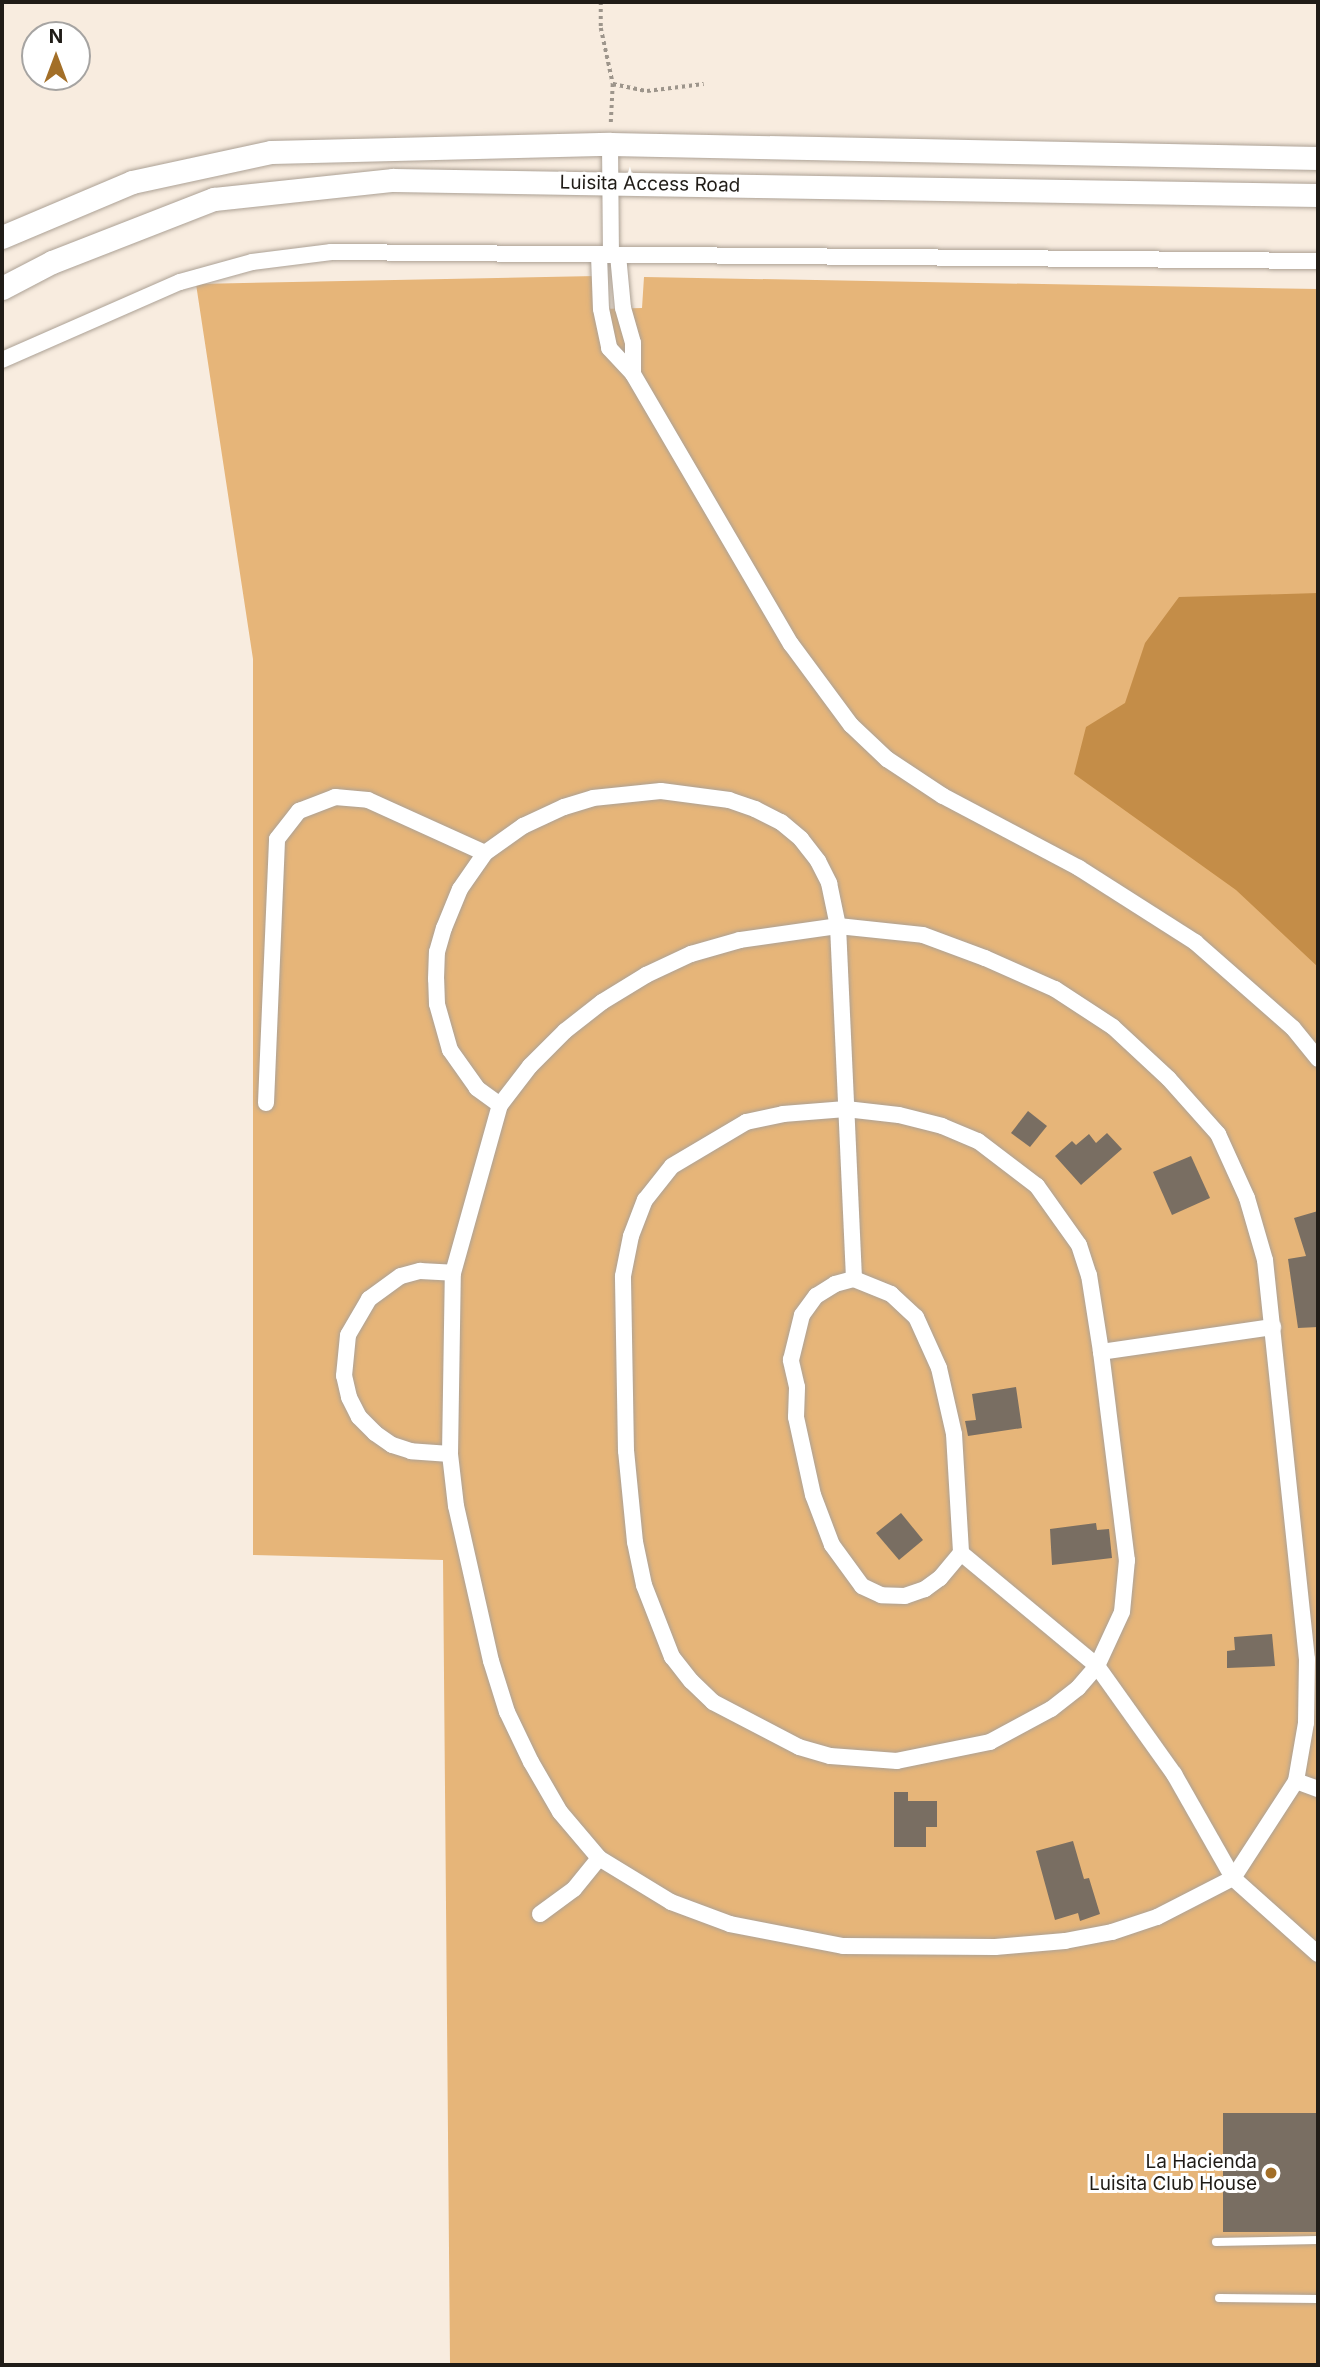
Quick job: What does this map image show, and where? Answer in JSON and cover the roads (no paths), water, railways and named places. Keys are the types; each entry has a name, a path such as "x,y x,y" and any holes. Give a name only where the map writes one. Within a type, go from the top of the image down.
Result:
{"main road":[{"name":"Luisita Access Road","path":"2,237 132,182 271,152 610,144 1318,158"},
{"name":"Luisita Access Road","path":"2,288 52,262 214,199 393,180 1318,195"}],"street":[{"path":"610,144 612,183 609,255 601,309 609,348 633,374 791,645 851,725 887,759 943,796 1079,868 1195,942 1293,1028 1318,1059"},
{"path":"2,360 180,282 252,262 331,253 1318,261"},
{"path":"609,255 633,343 633,374"},
{"path":"500,1105 477,1088 450,1050 437,1004 437,952 444,928 460,889 485,853 523,826 564,807 593,798 662,791 729,800 781,822 801,839 818,860 830,883 838,926 854,1279"},
{"path":"266,1104 277,839 299,811 335,797 368,800 485,853"},
{"path":"838,926 923,936 985,958 1055,989 1113,1027 1169,1079 1218,1134 1247,1198 1265,1260 1307,1659 1306,1723 1296,1781 1233,1878 1157,1917 1100,1934 1065,1941 995,1947 842,1946 730,1924 671,1902 599,1858 560,1812 531,1762 507,1712 491,1661 466,1557 450,1454 453,1273 500,1105 530,1066 565,1031 602,1002 646,975 691,954 740,940 838,926"},
{"path":"846,1109 899,1115 942,1126 978,1141 1037,1186 1079,1245 1089,1275 1101,1352 1127,1560 1122,1612 1097,1666 1078,1688 1051,1709 990,1742 897,1761 864,1761 830,1756 799,1747 713,1702 691,1681 672,1657 659,1630 644,1585 635,1542 626,1451 623,1276 631,1236 645,1200 673,1166 746,1122 783,1114 846,1109"},
{"path":"450,1454 411,1451 392,1445 375,1433 359,1417 349,1397 344,1376 348,1335 369,1299 401,1276 420,1272 453,1273"},
{"path":"854,1279 872,1284 903,1304 916,1317 939,1368 954,1434 961,1553 952,1566 925,1589 905,1596 881,1595 862,1586 832,1545 813,1496 796,1417 797,1387 791,1360 795,1334 802,1315 816,1296 835,1284 854,1279"},
{"path":"1101,1352 1273,1327"},
{"path":"961,1553 1097,1666 1174,1774 1233,1878 1318,1954"},
{"path":"1296,1781 1318,1789"},
{"path":"540,1914 574,1889 599,1858"}],"lane":[{"path":"1216,2242 1318,2240"},
{"path":"1219,2298 1318,2299"}],"place":[{"name":"La Hacienda Luisita Club House","path":"1271,2173"}]}
